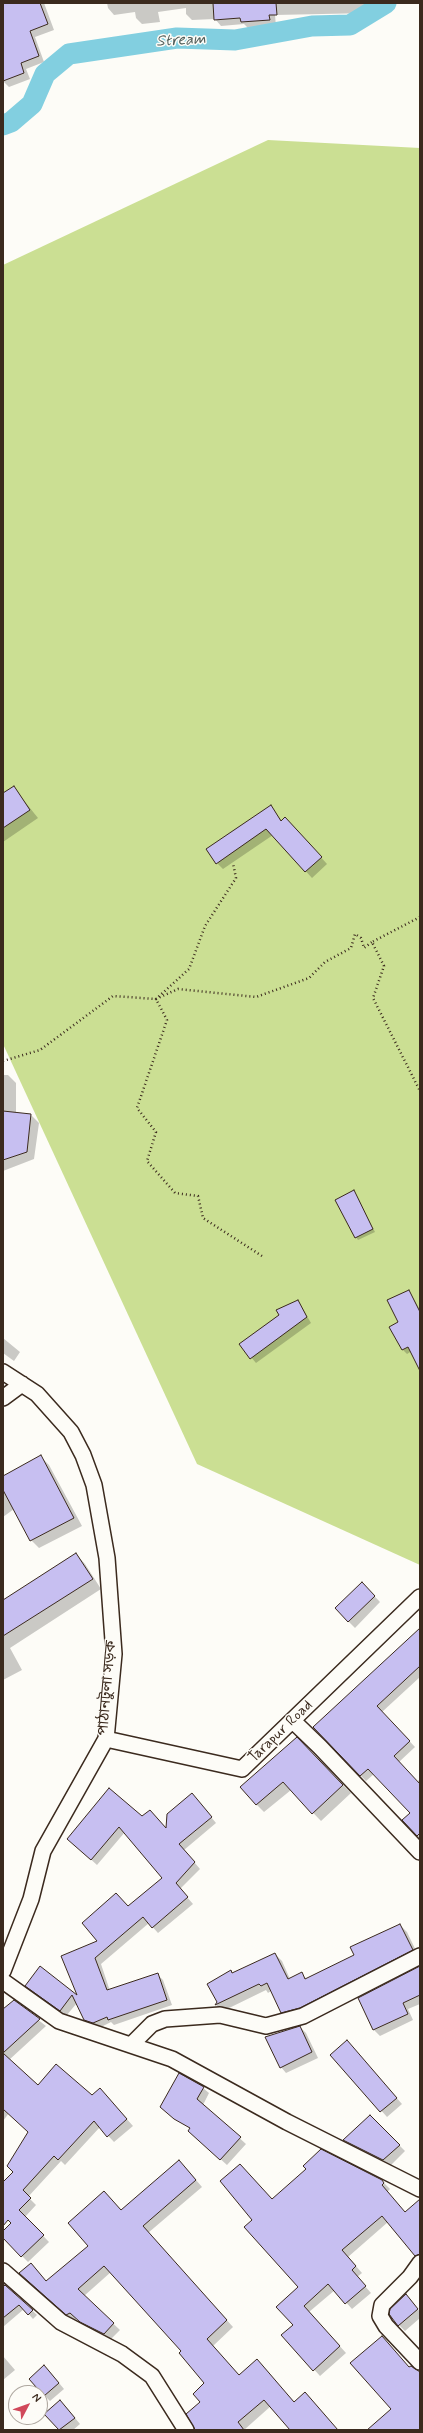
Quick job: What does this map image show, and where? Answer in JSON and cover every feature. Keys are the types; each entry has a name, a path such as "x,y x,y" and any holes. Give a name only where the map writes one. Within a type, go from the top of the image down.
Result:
{"street":[{"name":"পাঠানটুলা সড়ক","path":"3,1372 36,1394 70,1432 83,1455 94,1485 107,1558 114,1654 106,1739 75,1790 43,1851 31,1899 6,1954 3,1971"},
{"path":"3,1398 22,1384"},
{"name":"Tarapur Road","path":"106,1739 242,1769 420,1597"},
{"path":"293,1721 320,1747 420,1852"},
{"path":"131,2045 152,2024 165,2019 220,2015 266,2026 303,2016 420,1956"},
{"path":"3,1981 59,2022 172,2059 287,2122 420,2189"},
{"path":"420,2263 410,2277 382,2306 380,2316 386,2326 420,2362"},
{"path":"3,2271 61,2322 122,2354 152,2376 186,2430"}],"path":[{"path":"156,999 189,969 205,926 236,878 233,863"},
{"path":"3,1061 40,1050 113,996 156,999 178,989 256,997 309,978 325,962 351,948 355,934 361,938 364,948 372,942 420,917"},
{"path":"372,942 384,966 373,998 420,1091"},
{"path":"156,999 167,1020 137,1108 156,1132 147,1161 175,1193 198,1196 203,1218 262,1256"}],"green space":[{"path":"268,140 420,148 420,1565 197,1464 3,1044 3,265"}],"building":[{"path":"3,3 40,3 48,24 30,31 39,56 21,63 24,73 3,81"},
{"path":"213,3 276,3 277,15 269,15 270,20 241,22 240,18 214,20"},
{"path":"14,786 30,810 3,828 3,793"},
{"path":"271,805 281,821 285,817 322,857 305,872 266,829 216,864 206,849"},
{"path":"3,1111 31,1114 27,1152 3,1160"},
{"path":"354,1190 373,1229 355,1238 335,1200"},
{"path":"409,1290 420,1312 420,1371 408,1347 402,1350 389,1327 398,1322 387,1300"},
{"path":"298,1300 307,1317 250,1359 239,1344 279,1315 276,1310"},
{"path":"41,1455 74,1518 30,1541 3,1490 3,1476"},
{"path":"76,1553 93,1579 3,1636 3,1600"},
{"path":"362,1582 375,1596 348,1622 335,1608"},
{"path":"420,1628 420,1666 377,1706 410,1741 394,1756 420,1784 420,1833 417,1836 402,1820 410,1813 368,1769 360,1776 313,1727"},
{"path":"297,1737 343,1785 312,1814 283,1782 256,1805 240,1787"},
{"path":"109,1788 142,1816 150,1810 166,1828 167,1814 192,1793 212,1817 179,1844 195,1862 176,1883 188,1897 152,1928 143,1917 95,1958 107,1990 158,1973 167,2000 108,2020 107,2017 93,2023 84,2020 72,1995 60,2011 25,1986 40,1966 77,1995 61,1956 97,1941 82,1923 116,1893 128,1906 162,1878 119,1827 91,1860 67,1839"},
{"path":"400,1924 413,1950 300,2008 281,2013 267,1983 261,1986 259,1984 215,2005 217,2002 207,1984 231,1970 232,1973 275,1953 288,1979 302,1972 305,1979 354,1955 350,1947"},
{"path":"420,1966 420,1995 403,2003 408,2014 373,2030 358,1998"},
{"path":"14,2000 40,2019 3,2053 3,2009"},
{"path":"300,2026 312,2052 280,2068 265,2037"},
{"path":"347,2040 397,2098 380,2112 330,2055"},
{"path":"3,2053 38,2085 56,2064 92,2095 100,2088 127,2119 107,2137 94,2121 58,2160 54,2156 23,2190 31,2198 19,2210 44,2235 21,2257 3,2238 3,2231 11,2223 8,2220 3,2226 3,2182 13,2172 7,2166 28,2132 3,2109"},
{"path":"179,2073 204,2087 197,2099 241,2137 220,2160 188,2131 190,2128 174,2119 160,2107"},
{"path":"370,2115 400,2145 383,2160 343,2140"},
{"path":"321,2149 382,2180 384,2183 382,2185 405,2212 420,2199 420,2254 415,2256 382,2216 342,2250 356,2266 352,2270 366,2286 345,2304 328,2284 304,2306 340,2346 313,2371 281,2335 293,2325 276,2307 298,2287 244,2227 252,2220 220,2181 240,2164 272,2199 306,2169 303,2166"},
{"path":"179,2160 196,2180 143,2226 227,2320 207,2339 239,2375 257,2359 294,2402 305,2392 338,2430 290,2430 264,2400 238,2422 244,2430 195,2430 186,2414 200,2402 193,2394 204,2383 179,2353 181,2351 104,2266 78,2289 114,2323 104,2334 80,2322 70,2313 66,2315 19,2273 31,2263 46,2281 88,2246 68,2223 104,2191 121,2210"},
{"path":"5,2285 33,2310 28,2315 19,2305 3,2318 3,2287"},
{"path":"406,2294 418,2309 398,2326 389,2314 390,2309"},
{"path":"382,2336 409,2367 411,2366 420,2372 420,2430 367,2430 391,2409 350,2363"},
{"path":"44,2365 59,2383 48,2393 48,2385 34,2385 29,2379"},
{"path":"60,2400 75,2418 59,2430 48,2418 48,2410"}],"waterway":[{"name":"Stream","path":"3,125 11,122 32,104 45,74 69,54 177,38 235,40 312,26 350,25 386,3"}]}
